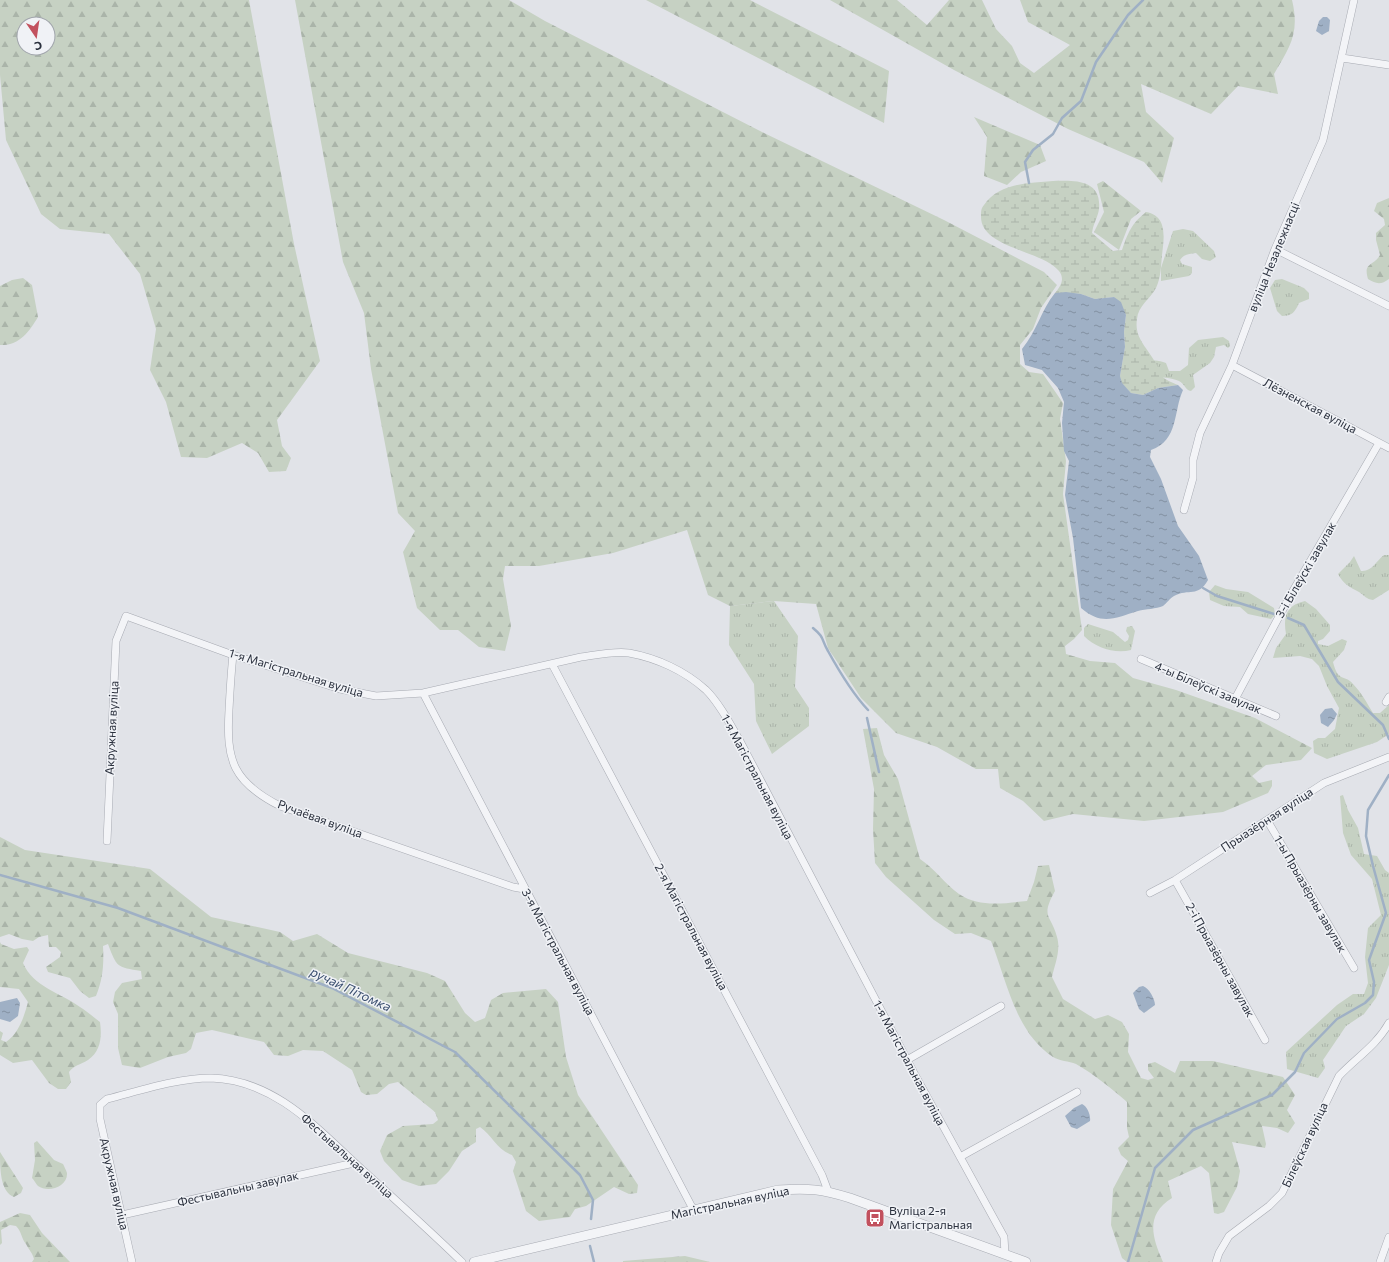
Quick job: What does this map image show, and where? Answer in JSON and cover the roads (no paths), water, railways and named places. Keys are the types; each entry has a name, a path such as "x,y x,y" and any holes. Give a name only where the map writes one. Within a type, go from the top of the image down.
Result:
{"street":[{"name":"вуліца Незалежнасці","path":"1184,510 1193,478 1193,460 1200,433 1232,365 1275,249 1323,140 1354,0"},
{"path":"1342,58 1389,65"},
{"path":"1275,249 1389,306"},
{"name":"Лёзненская вуліца","path":"1232,365 1389,448"},
{"name":"3-і Білеўскі завулак","path":"1235,699 1290,596 1379,443"},
{"name":"1-я Магістральная вуліца","path":"126,616 233,655 340,689 376,696 423,693 581,657 604,654 629,653 668,665 689,678 706,691 723,712 740,741 907,1060 1004,1237 1005,1254"},
{"name":"Акружная вуліца","path":"107,841 116,642 126,616"},
{"name":"Ручаёвая вуліца","path":"233,655 228,745 231,759 238,773 261,796 295,811 513,887 524,889"},
{"name":"4-ы Білеўскі завулак","path":"1141,659 1276,716"},
{"name":"2-я Магістральная вуліца","path":"552,664 822,1175 828,1191"},
{"name":"3-я Магістральная вуліца","path":"423,693 524,889 694,1211"},
{"name":"Прыазёрная вуліца","path":"1150,893 1175,880 1324,783 1389,757"},
{"name":"1-ы Прыазёрны завулак","path":"1267,820 1354,968"},
{"name":"2-і Прыазёрны завулак","path":"1175,880 1265,1040"},
{"path":"907,1060 1001,1006"},
{"name":"Білеўская вуліца","path":"1216,1262 1219,1253 1229,1236 1269,1206 1282,1193 1339,1076 1353,1061 1371,1047 1389,1023"},
{"name":"Фестывальная вуліца","path":"100,1105 107,1099 187,1080 211,1078 234,1082 283,1100 317,1126 354,1163 462,1262"},
{"path":"960,1157 1077,1092"},
{"name":"Акружная вуліца","path":"100,1105 100,1119 132,1262"},
{"name":"Фестывальны завулак","path":"122,1215 354,1163"},
{"name":"Магістральная вуліца","path":"474,1262 778,1190 809,1188 828,1191 1026,1262"},
{"path":"1380,1262 1389,1237"}],"water":[{"path":"1323,17 1327,17 1330,20 1329,31 1322,35 1316,31 1319,21"},
{"path":"1066,292 1081,294 1095,299 1114,297 1121,302 1126,315 1124,332 1125,347 1120,376 1122,383 1131,393 1143,395 1158,388 1178,385 1183,390 1171,432 1166,440 1151,450 1150,457 1161,479 1178,526 1199,556 1208,580 1201,589 1174,596 1163,606 1109,619 1096,617 1081,608 1073,538 1065,495 1069,461 1064,451 1062,423 1064,402 1058,388 1042,370 1025,365 1022,349 1032,335 1046,306 1055,293"},
{"path":"1332,708 1337,714 1328,727 1321,723 1320,715 1325,709"},
{"path":"1143,986 1151,994 1155,1005 1144,1013 1139,1009 1133,993 1139,987"},
{"path":"17,998 20,1003 18,1016 10,1022 0,1019 0,1002"},
{"path":"1082,1104 1088,1111 1090,1121 1077,1129 1071,1127 1065,1116 1074,1108"}],"waterway":[{"path":"1029,183 1025,162 1033,150 1053,134 1062,118 1081,101 1096,62 1128,15 1143,0"},
{"path":"1203,588 1217,596 1274,614"},
{"path":"1288,618 1304,625 1338,682 1383,725 1389,739"},
{"path":"813,628 821,637 846,682 868,710"},
{"path":"867,718 879,772"},
{"path":"1128,1262 1155,1168 1193,1130 1272,1095 1295,1072 1304,1053 1337,1019 1365,1003 1373,995 1374,982 1369,960 1386,913 1366,836 1368,810 1389,775"},
{"name":"ручай Пітомка","path":"0,875 118,908 332,988 455,1052 580,1175 593,1200 591,1219"},
{"name":"ручай Пітомка","path":"590,1246 594,1262"}],"place":[{"name":"Вуліца 2-я Магістральная","path":"875,1218"}]}
